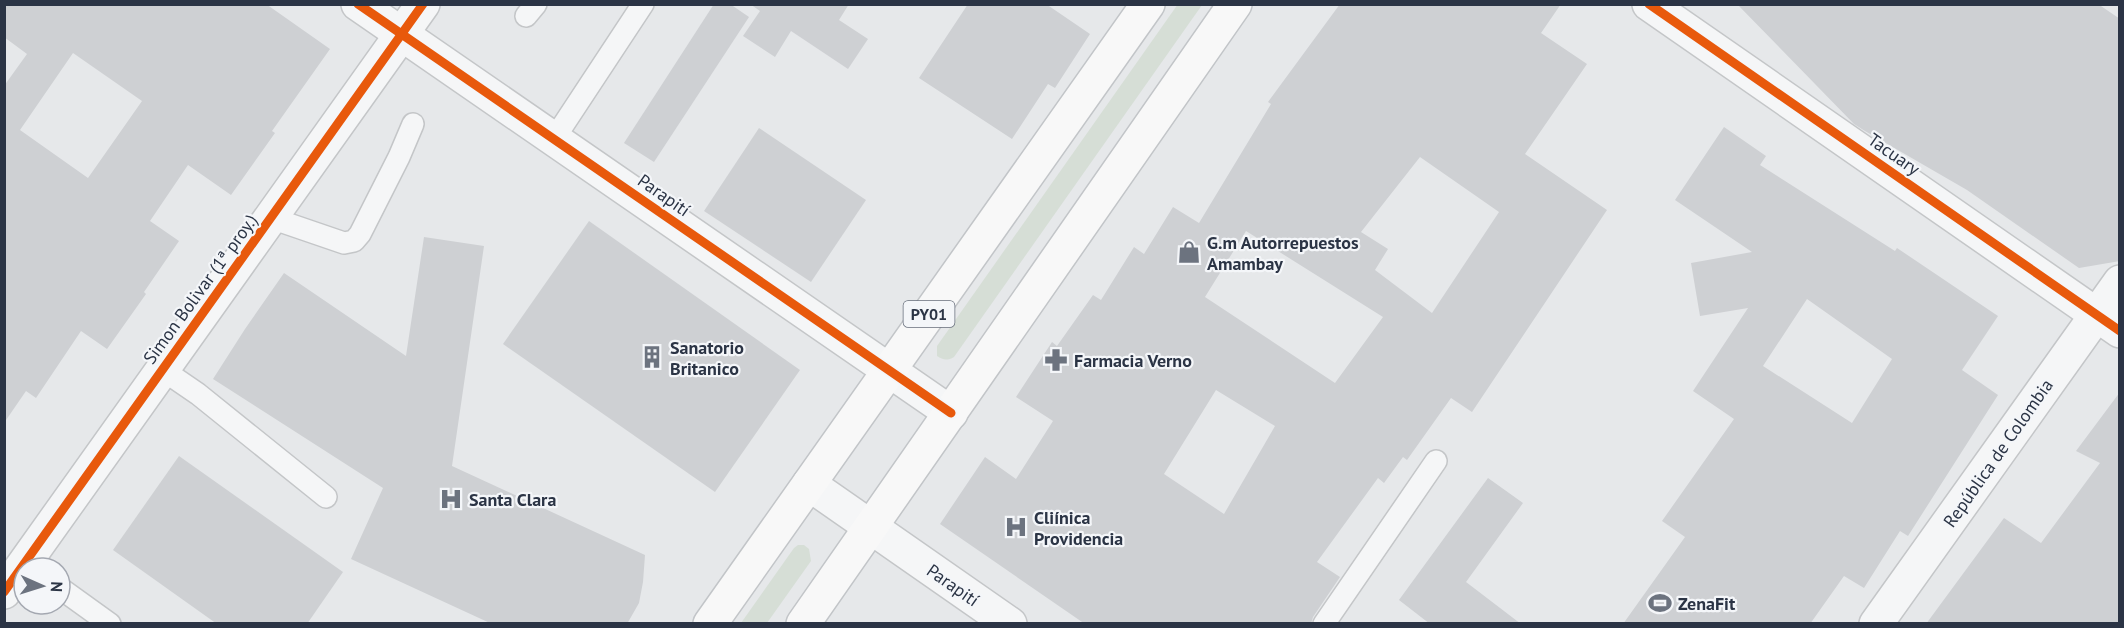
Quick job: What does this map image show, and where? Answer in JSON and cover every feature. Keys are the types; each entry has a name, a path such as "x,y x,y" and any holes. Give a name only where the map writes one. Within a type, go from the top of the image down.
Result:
{"main road":[{"name":"PY01","path":"710,624 1148,4"},
{"path":"802,624 1235,4"}],"street":[{"name":"Parapití","path":"358,4 951,412"},
{"name":"Simon Bolivar (1ª proy.)","path":"32,556 423,4"},
{"name":"Tacuary","path":"1649,4 2108,323"},
{"name":"República de Colombia","path":"1876,624 2108,323 2120,282"},
{"name":"Parapití","path":"809,484 1010,624"}],"lane":[{"path":"554,139 642,4"},
{"path":"271,219 344,243 354,241 360,234 413,124"},
{"path":"163,370 198,394 326,497"},
{"path":"1324,624 1436,461"},
{"path":"72,597 110,624"}],"shaded area":[{"path":"1178,4 1202,5 954,357 945,360 937,356 937,346"},
{"path":"804,545 809,549 811,561 767,623 741,623 794,548"}],"building":[{"path":"4,4 266,4 330,49 272,131 275,133 231,195 188,165 150,221 179,241 144,292 146,294 107,349 81,331 36,398 26,391 4,423 4,86 27,54 4,37","holes":["73,53 142,101 88,178 20,130"]},
{"path":"714,4 730,4 749,17 654,162 624,143"},
{"path":"750,4 849,4 839,20 868,39 848,69 791,31 775,57 743,36 760,11"},
{"path":"968,4 1046,4 1090,34 1055,88 1048,84 1012,139 919,78"},
{"path":"1340,4 1561,4 1541,33 1587,64 1525,154 1607,210 1472,412 1451,398 1407,460 1403,457 1384,483 1378,478 1317,562 1340,577 1313,617 1311,624 1085,624 940,524 985,457 1016,479 1053,421 1016,397 1052,342 1057,346 1093,295 1101,300 1134,247 1144,254 1173,207 1199,223 1271,104 1268,102","holes":["1420,157 1499,212 1432,313 1375,270 1388,249 1361,232","1246,231 1383,317 1335,383 1205,297","1216,390 1275,426 1224,514 1164,474"]},
{"path":"1737,4 2098,4 2120,19 2120,261 2079,268 1967,190 1854,124"},
{"path":"1724,127 1766,156 1760,165 1895,251 1897,248 1998,316 1962,370 1998,395 1908,536 1900,531 1864,588 1844,576 1810,624 1623,624 1685,537 1662,521 1734,419 1693,391 1748,308 1700,316 1691,263 1752,252 1675,200","holes":["1807,299 1892,359 1852,423 1763,366"]},
{"path":"759,128 866,200 811,282 704,211"},
{"name":"Sanatorio Britanico","path":"589,221 800,370 715,492 503,344"},
{"path":"424,237 484,246 452,466 645,555 639,603 627,624 492,624 351,559 383,488 213,379 284,273 406,356"},
{"path":"2120,392 2120,624 1926,624 2004,518 2041,543 2100,463 2076,451"},
{"path":"179,456 343,572 307,624 217,624 113,550"},
{"path":"1488,478 1523,503 1466,582 1521,624 1430,624 1399,600"}],"cycle path":[{"path":"358,4 951,413"},
{"path":"4,592 423,4"},
{"path":"1649,4 2120,331"}],"place":[{"name":"G.m Autorrepuestos Amambay","path":"1189,252"},
{"name":"Sanatorio Britanico","path":"652,357"},
{"name":"Farmacia Verno","path":"1056,360"},
{"name":"Santa Clara","path":"451,499"},
{"name":"Cliínica Providencia","path":"1016,527"},
{"name":"ZenaFit","path":"1660,603"}]}
